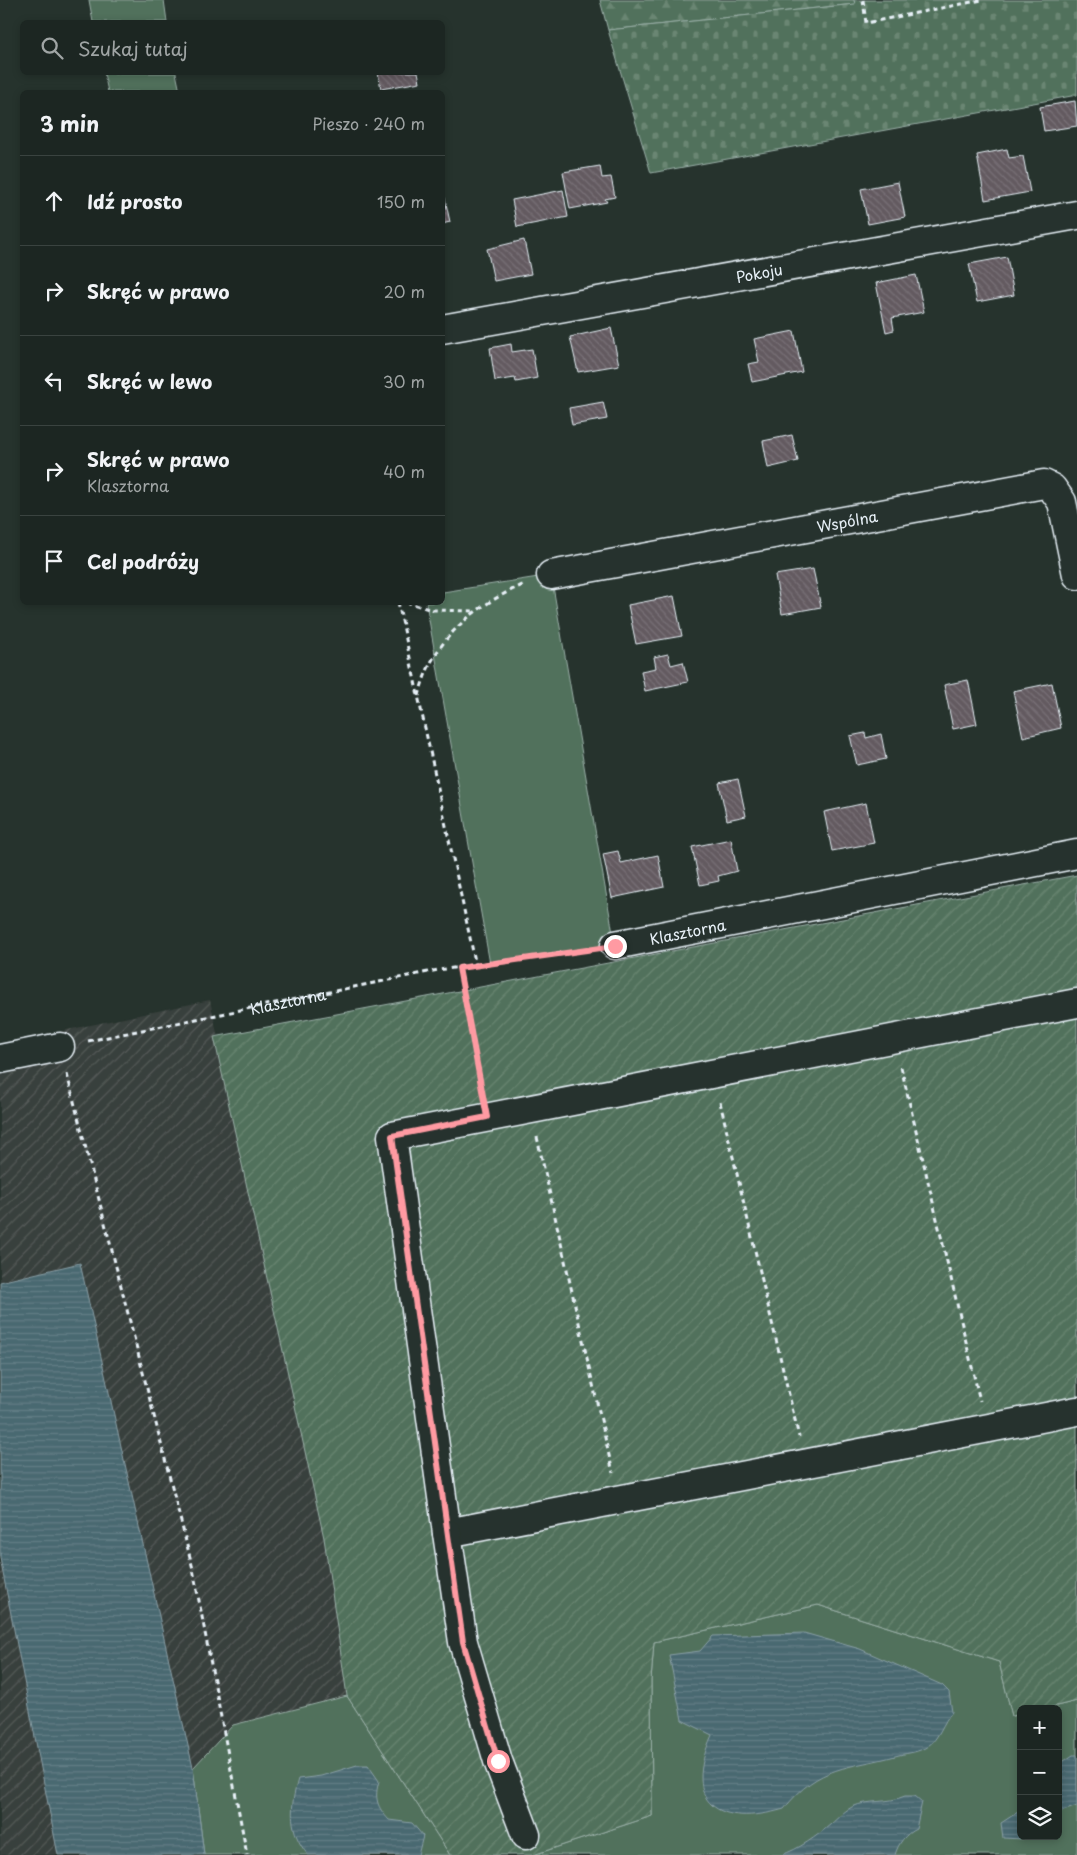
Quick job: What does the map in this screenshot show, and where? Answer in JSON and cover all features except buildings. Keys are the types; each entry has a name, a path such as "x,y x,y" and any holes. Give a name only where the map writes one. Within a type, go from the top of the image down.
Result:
{"street":[{"name":"Pokoju","path":"445,328 1077,215"},
{"name":"Wspólna","path":"551,575 1044,484 1052,488 1062,502 1077,576"},
{"name":"Klasztorna","path":"615,946 1077,854"},
{"path":"526,1835 498,1761 463,1642 392,1136 1077,1003"},
{"path":"0,1059 60,1047"},
{"path":"447,1533 1077,1411"}],"path":[{"path":"863,0 866,23 982,0"},
{"path":"418,699 429,663 452,632 474,611 520,586 551,575"},
{"path":"399,605 476,966"},
{"path":"416,605 432,610 474,611"},
{"name":"Klasztorna","path":"60,1047 429,972 615,946"},
{"path":"459,968 487,1117"},
{"path":"894,1039 987,1428"},
{"path":"60,1047 193,1569 247,1855"},
{"path":"713,1074 805,1464"},
{"path":"531,1109 620,1500"}],"shaded area":[{"path":"210,1000 324,1538 347,1696 233,1725 193,1768 214,1855 0,1855 0,1044"}],"green space":[{"path":"89,0 164,0 167,20 93,20"},
{"path":"600,0 854,0 855,4 608,30"},
{"path":"854,0 1077,0 1077,95 651,173 608,30 855,4"},
{"path":"104,75 176,75 180,90 108,90"},
{"path":"551,575 615,945 490,964 426,605 445,605 445,592"},
{"path":"1077,875 1077,1701 1060,1705 1017,1705 1017,1715 1012,1716 999,1662 818,1605 654,1642 651,1681 652,1816 533,1855 450,1855 347,1696 324,1538 214,1037"},
{"path":"818,1605 999,1662 1012,1716 1017,1715 1017,1840 1062,1840 1060,1705 1077,1701 1077,1855 533,1855 652,1816 651,1681 654,1642"},
{"path":"347,1696 450,1855 204,1855 193,1768 233,1725"}],"water":[{"path":"80,1263 193,1768 204,1855 58,1855 0,1558 0,1282"},
{"path":"804,1633 860,1649 942,1685 949,1692 952,1712 932,1743 921,1750 836,1770 810,1784 797,1794 784,1809 761,1814 741,1815 724,1812 712,1805 704,1794 701,1778 704,1759 712,1735 682,1720 669,1655 700,1651 713,1636"},
{"path":"1073,1755 1077,1755 1077,1806 1062,1812 1062,1795 1062,1762"},
{"path":"357,1765 368,1765 379,1781 377,1797 379,1806 389,1820 412,1823 423,1836 418,1855 308,1855 297,1837 292,1818 293,1799 298,1779 321,1776"},
{"path":"905,1796 915,1796 922,1802 916,1829 902,1840 895,1855 781,1855 813,1838 852,1807"},
{"path":"1017,1813 1017,1839 1003,1838 1001,1823"}],"route":[{"path":"498,1761 463,1642 392,1136 487,1117 459,968 615,946"}]}
